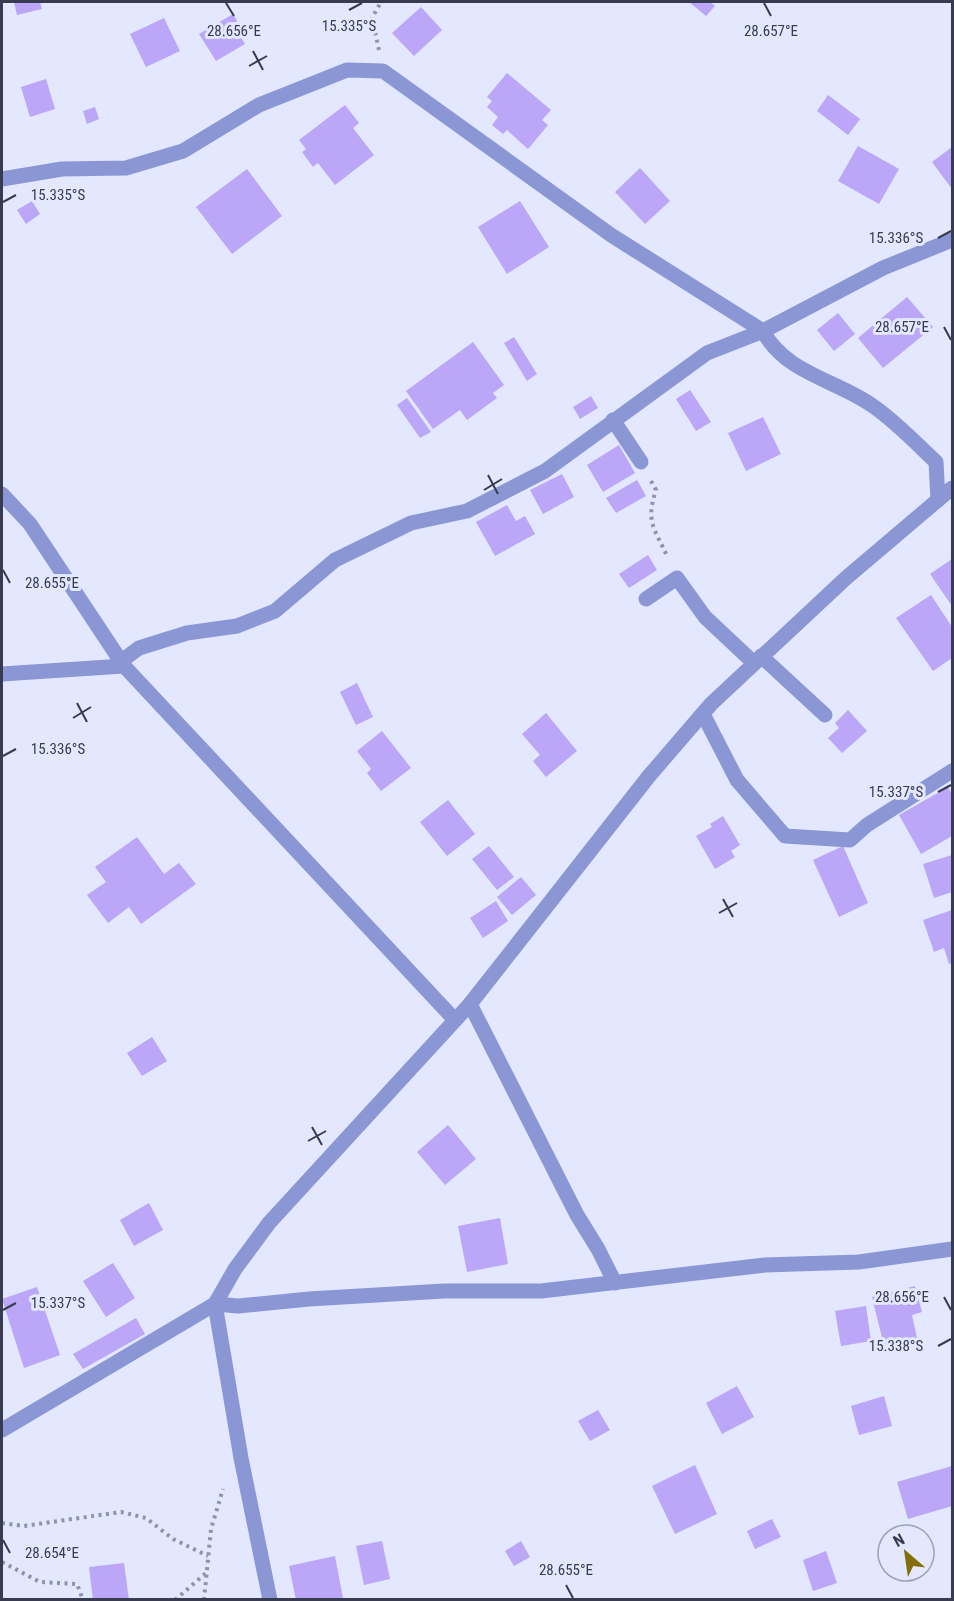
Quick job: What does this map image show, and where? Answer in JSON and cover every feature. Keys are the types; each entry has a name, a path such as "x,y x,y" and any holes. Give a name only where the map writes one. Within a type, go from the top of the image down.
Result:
{"street":[{"path":"2,179 62,169 126,168 183,152 259,105 347,70 383,71 611,236 763,331 769,342 809,374 872,405 936,462 938,500"},
{"path":"2,674 122,664 140,648 187,633 237,626 275,611 335,560 411,523 467,511 545,471 707,353 763,331 882,268 952,240"},
{"path":"613,420 641,462"},
{"path":"2,1430 215,1304 235,1269 269,1223 470,1004 649,776 703,714 846,578 952,488"},
{"path":"2,494 30,524 122,664 455,1020"},
{"path":"646,599 677,578 705,617 825,715"},
{"path":"703,714 737,780 785,836 850,840 867,825 952,771"},
{"path":"470,1004 577,1215 615,1283"},
{"path":"905,1256 952,1239"},
{"path":"215,1304 238,1306 444,1291 541,1291 765,1265 859,1262 952,1249"},
{"path":"215,1304 241,1458 270,1599"}],"path":[{"path":"381,2 372,18 383,71"},
{"path":"641,462 656,490 651,504 651,523 677,578"},
{"path":"204,1599 211,1529 229,1470 241,1458"},
{"path":"2,1522 24,1526 121,1512 146,1518 173,1539 208,1556"},
{"path":"2,1562 40,1582 78,1584 83,1599"},
{"path":"176,1599 206,1573"}],"building":[{"path":"14,2 40,2 42,9 17,15"},
{"path":"689,2 710,2 715,6 706,16"},
{"path":"421,7 442,30 414,56 392,33"},
{"path":"233,14 243,32 239,34 245,44 216,61 199,34"},
{"path":"164,18 180,51 146,67 130,34"},
{"path":"507,73 551,110 542,120 548,125 528,149 507,130 503,134 492,125 498,117 487,107 492,101 487,97"},
{"path":"46,79 55,109 30,117 21,87"},
{"path":"828,95 860,119 848,135 817,111"},
{"path":"345,105 359,123 353,128 374,155 335,185 318,163 313,167 302,152 306,149 299,140"},
{"path":"95,107 99,119 87,124 83,111"},
{"path":"858,146 899,169 879,204 838,181"},
{"path":"952,147 952,189 932,162"},
{"path":"640,168 670,201 645,224 615,192"},
{"path":"247,169 282,216 232,254 196,207"},
{"path":"32,201 40,214 26,224 17,210"},
{"path":"520,201 549,247 507,274 478,227"},
{"path":"907,297 933,327 883,368 858,338"},
{"path":"838,313 855,334 834,351 817,330"},
{"path":"514,337 537,374 527,381 504,343"},
{"path":"473,342 504,385 493,393 497,398 467,420 460,410 433,429 406,391"},
{"path":"690,390 711,422 696,431 676,399"},
{"path":"591,396 598,408 580,419 573,407"},
{"path":"407,398 431,432 420,438 397,405"},
{"path":"763,417 781,454 746,471 728,433"},
{"path":"619,445 635,473 603,492 587,465"},
{"path":"562,474 574,497 543,514 530,490"},
{"path":"637,480 646,496 616,513 606,498"},
{"path":"507,505 516,521 525,516 535,534 495,556 476,522"},
{"path":"648,555 657,570 629,588 619,574"},
{"path":"952,559 952,606 930,574"},
{"path":"931,595 952,627 952,658 933,671 896,618"},
{"path":"357,683 373,717 356,725 340,692"},
{"path":"848,710 867,731 842,753 828,738 839,728 835,723"},
{"path":"546,713 577,751 546,777 533,761 540,755 522,734"},
{"path":"382,731 411,768 381,791 367,773 371,769 357,751"},
{"path":"948,787 952,794 952,836 921,854 899,815"},
{"path":"448,800 475,834 447,856 420,822"},
{"path":"723,816 740,845 731,851 735,857 715,869 696,836 712,827 710,824"},
{"path":"137,837 164,874 179,863 196,884 141,924 129,907 108,923 87,895 106,882 95,867"},
{"path":"489,846 514,877 497,890 472,859"},
{"path":"843,846 868,903 839,917 813,860"},
{"path":"952,855 952,892 934,898 923,864"},
{"path":"521,877 536,895 512,915 497,897"},
{"path":"496,901 508,921 483,938 470,918"},
{"path":"952,910 952,963 949,964 944,948 934,952 923,920"},
{"path":"152,1037 167,1061 142,1076 127,1053"},
{"path":"448,1125 476,1159 445,1185 417,1152"},
{"path":"149,1203 163,1230 134,1246 120,1220"},
{"path":"500,1218 508,1264 467,1272 458,1226"},
{"path":"113,1263 135,1298 106,1317 83,1281"},
{"path":"915,1286 922,1312 912,1315 917,1338 884,1346 872,1297"},
{"path":"37,1287 60,1355 24,1368 2,1299"},
{"path":"866,1306 871,1341 841,1346 835,1311"},
{"path":"136,1318 145,1334 83,1369 73,1354"},
{"path":"737,1386 754,1417 722,1434 706,1403"},
{"path":"884,1396 892,1426 859,1435 851,1406"},
{"path":"598,1410 610,1430 590,1441 578,1421"},
{"path":"695,1465 717,1514 675,1534 652,1486"},
{"path":"952,1466 952,1506 908,1519 897,1482"},
{"path":"772,1519 781,1537 755,1549 747,1531"},
{"path":"382,1541 390,1579 364,1585 356,1546"},
{"path":"521,1541 530,1557 514,1566 505,1551"},
{"path":"826,1551 837,1583 813,1591 803,1560"},
{"path":"335,1556 343,1598 296,1600 289,1566"},
{"path":"124,1563 129,1600 93,1600 89,1567"}]}
